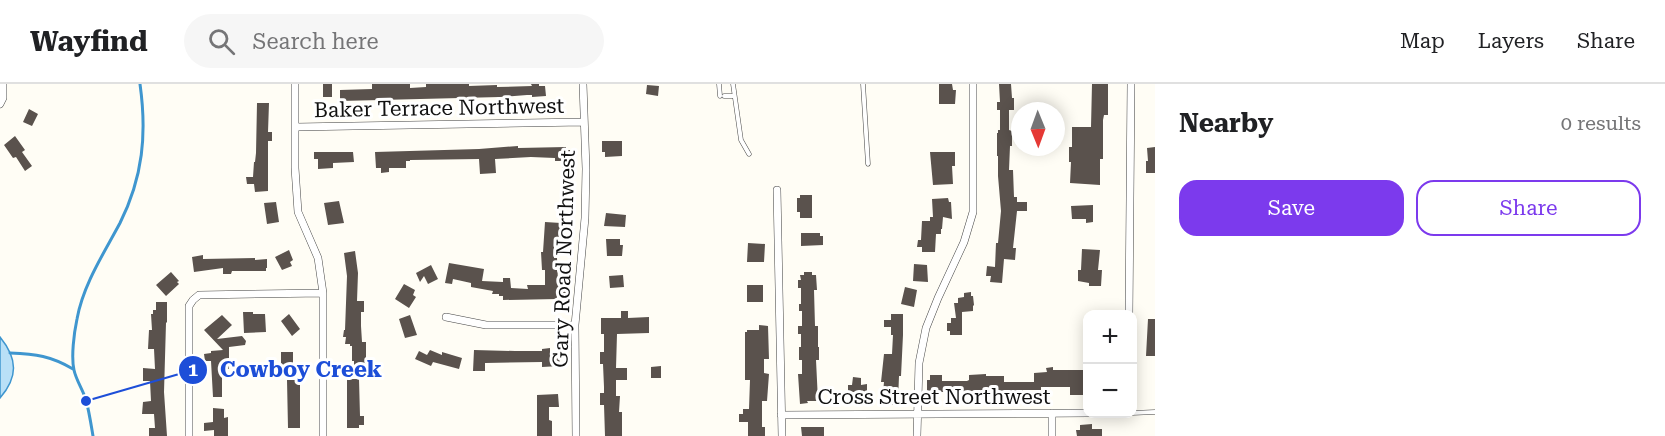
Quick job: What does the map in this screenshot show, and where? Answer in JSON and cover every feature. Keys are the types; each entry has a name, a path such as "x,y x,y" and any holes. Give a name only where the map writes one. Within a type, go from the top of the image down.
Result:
{"street":[{"path":"0,104 3,98 3,84"},
{"path":"295,84 295,168 298,212 318,258 323,293 323,436"},
{"name":"Gary Road Northwest","path":"576,436 575,325 585,218 586,169 583,84"},
{"path":"917,436 920,363 926,328 964,242 973,212 973,84"},
{"path":"1129,310 1131,84"},
{"name":"Baker Terrace Northwest","path":"296,127 584,122"},
{"path":"777,190 782,436"},
{"path":"189,436 189,306 193,300 199,295 323,293"},
{"path":"446,317 486,325 575,325"},
{"path":"1052,436 1053,413"},
{"name":"Cross Street Northwest","path":"781,415 1083,413"}],"lane":[{"path":"719,84 722,96 734,96"},
{"path":"733,84 741,140 749,154"},
{"path":"863,84 868,164"},
{"path":"1137,413 1155,412"}],"water":[{"path":"0,337 10,353 14,368 10,383 0,398"}],"building":[{"path":"323,84 332,84 332,97 323,97"},
{"path":"372,84 410,84 410,88 426,87 426,84 497,85 497,87 539,84 539,86 545,86 546,96 340,101 340,90 372,89"},
{"path":"939,84 952,84 953,90 956,90 955,104 939,104"},
{"path":"999,84 1011,84 1014,102 1011,102 1011,110 1009,110 1011,146 1009,170 1013,170 1014,197 1017,197 1017,202 1027,202 1027,211 1017,211 1013,248 1016,248 1015,260 1004,259 1002,283 990,282 991,276 986,276 987,266 995,267 1001,211 997,156 1000,110 997,110 997,102 1000,102"},
{"path":"1092,84 1108,84 1108,115 1104,115 1103,120 1100,185 1070,183 1069,147 1072,147 1072,127 1091,127"},
{"path":"647,85 659,86 658,96 646,94"},
{"path":"257,103 269,103 268,132 272,132 272,141 268,141 268,191 255,192 254,184 247,184 246,177 253,177"},
{"path":"29,109 38,114 32,126 23,122"},
{"path":"15,136 32,166 25,171 4,145"},
{"path":"602,141 622,141 622,156 605,157 605,152 602,152"},
{"path":"518,146 518,148 566,147 566,150 570,150 570,168 562,168 562,161 555,161 555,158 531,157 495,159 496,173 480,174 479,159 410,160 406,161 406,168 389,168 389,172 381,173 381,168 376,168 375,152"},
{"path":"1155,147 1155,173 1146,173 1147,148"},
{"path":"314,152 353,152 354,162 333,163 333,168 318,169 318,159 314,159"},
{"path":"930,152 955,152 955,166 952,166 953,184 933,185"},
{"path":"800,195 812,195 812,218 800,218 800,212 797,212 797,198 800,198"},
{"path":"948,198 951,202 952,219 943,217 941,234 936,234 935,252 922,252 922,247 917,247 918,240 921,240 922,221 930,221 930,217 933,217 932,199"},
{"path":"339,201 344,223 328,225 324,203"},
{"path":"276,202 279,222 267,224 264,203"},
{"path":"1093,205 1093,222 1086,223 1086,219 1072,219 1071,206"},
{"path":"606,213 626,215 625,227 604,226"},
{"path":"545,222 561,223 560,237 557,237 556,244 554,244 554,258 557,258 558,282 567,282 567,293 561,293 557,299 503,300 503,296 492,294 493,291 471,287 471,283 453,279 452,284 445,283 449,263 484,269 482,281 503,282 503,278 510,278 511,288 528,289 527,285 545,285 545,270 542,270 541,252 543,252"},
{"path":"801,233 820,233 820,236 823,236 823,245 801,246"},
{"path":"606,239 620,239 620,245 623,245 622,256 607,256"},
{"path":"748,243 765,244 764,262 747,262"},
{"path":"1082,249 1100,250 1098,270 1102,270 1101,286 1089,286 1089,283 1078,281"},
{"path":"289,250 293,260 290,262 292,266 282,270 275,257"},
{"path":"355,251 358,273 357,301 364,301 361,326 362,342 366,342 366,370 354,370 352,346 345,344 346,337 343,337 347,276 344,253"},
{"path":"203,255 203,259 267,259 267,268 266,271 232,271 231,274 223,274 223,268 194,272 192,257"},
{"path":"914,264 927,265 928,282 913,281"},
{"path":"431,265 438,279 428,284 424,276 420,282 416,273"},
{"path":"171,272 179,284 166,296 156,285"},
{"path":"804,272 812,272 812,275 816,275 817,290 814,290 815,326 818,326 819,347 819,360 816,360 818,401 807,401 808,403 800,404 798,374 802,374 802,360 799,360 801,334 798,334 798,326 802,326 802,311 799,311 801,288 798,288 798,280 801,280 800,275 804,275"},
{"path":"623,275 624,287 610,288 609,276"},
{"path":"404,284 415,290 413,295 416,297 409,308 395,299"},
{"path":"747,285 763,285 763,302 747,302"},
{"path":"905,287 917,290 914,307 901,304"},
{"path":"971,292 973,311 962,312 962,335 950,335 950,331 947,331 947,323 951,323 951,318 956,318 954,303 958,303 958,298 964,297 964,293"},
{"path":"156,302 167,302 164,392 167,436 149,436 149,428 155,428 154,414 142,414 143,402 151,401 150,381 143,381 143,368 155,369 154,349 148,349 149,330 152,330 151,314 153,310 156,310"},
{"path":"621,311 628,311 628,318 649,317 649,333 617,334 616,368 627,368 627,380 616,380 616,396 620,396 619,412 622,412 622,436 605,436 604,405 600,405 600,393 604,393 603,364 600,364 600,352 604,352 601,318 621,318"},
{"path":"243,312 265,314 266,332 244,333"},
{"path":"289,314 300,329 292,336 281,321"},
{"path":"891,314 903,314 901,376 899,376 896,405 882,404 884,382 881,382 884,354 892,354 893,335 891,335 891,327 884,327 884,320 891,320"},
{"path":"222,315 232,325 217,339 242,336 246,341 245,345 229,347 229,369 222,369 222,397 213,397 211,361 205,361 204,354 223,350 204,330"},
{"path":"410,315 417,335 405,338 399,319"},
{"path":"1148,319 1155,319 1155,356 1146,356"},
{"path":"759,325 768,326 769,359 764,359 764,373 769,374 767,401 762,401 762,427 765,427 765,436 748,436 748,422 739,422 739,414 743,414 743,409 749,409 750,380 745,380 745,332 759,330"},
{"path":"550,348 550,353 559,354 560,366 542,367 542,362 485,363 485,371 473,371 474,350 542,351 542,349"},
{"path":"430,350 442,355 442,352 462,358 459,369 433,362 431,366 415,359 419,351 427,355"},
{"path":"281,352 293,352 293,372 281,372"},
{"path":"661,366 661,378 651,378 651,367"},
{"path":"1046,368 1083,370 1083,395 1070,395 1070,387 1041,387 1041,390 1023,390 1023,393 927,391 927,380 930,380 930,375 942,375 942,381 967,381 969,375 986,374 986,376 1004,376 1004,382 1034,382 1034,373 1047,372"},
{"path":"853,377 861,378 861,385 867,384 867,394 857,395 857,392 848,392 848,385 852,385"},
{"path":"347,379 359,379 360,416 364,416 364,425 359,425 359,428 347,428"},
{"path":"287,380 300,380 300,428 288,428"},
{"path":"558,394 559,407 549,407 552,436 537,436 537,395"},
{"path":"213,408 224,409 224,418 228,417 228,436 214,436 214,430 204,431 204,423 213,422"},
{"path":"1092,424 1092,429 1102,429 1102,436 1077,436 1076,430 1080,430 1080,425"},
{"path":"801,427 824,427 824,436 802,436"}],"waterway":[{"path":"93,436 86,400 73,365 75,331 84,294 120,223 134,189 143,138 140,84"},
{"path":"10,353 43,356 73,369"}],"place":[{"name":"Cowboy Creek","path":"86,401"}]}
